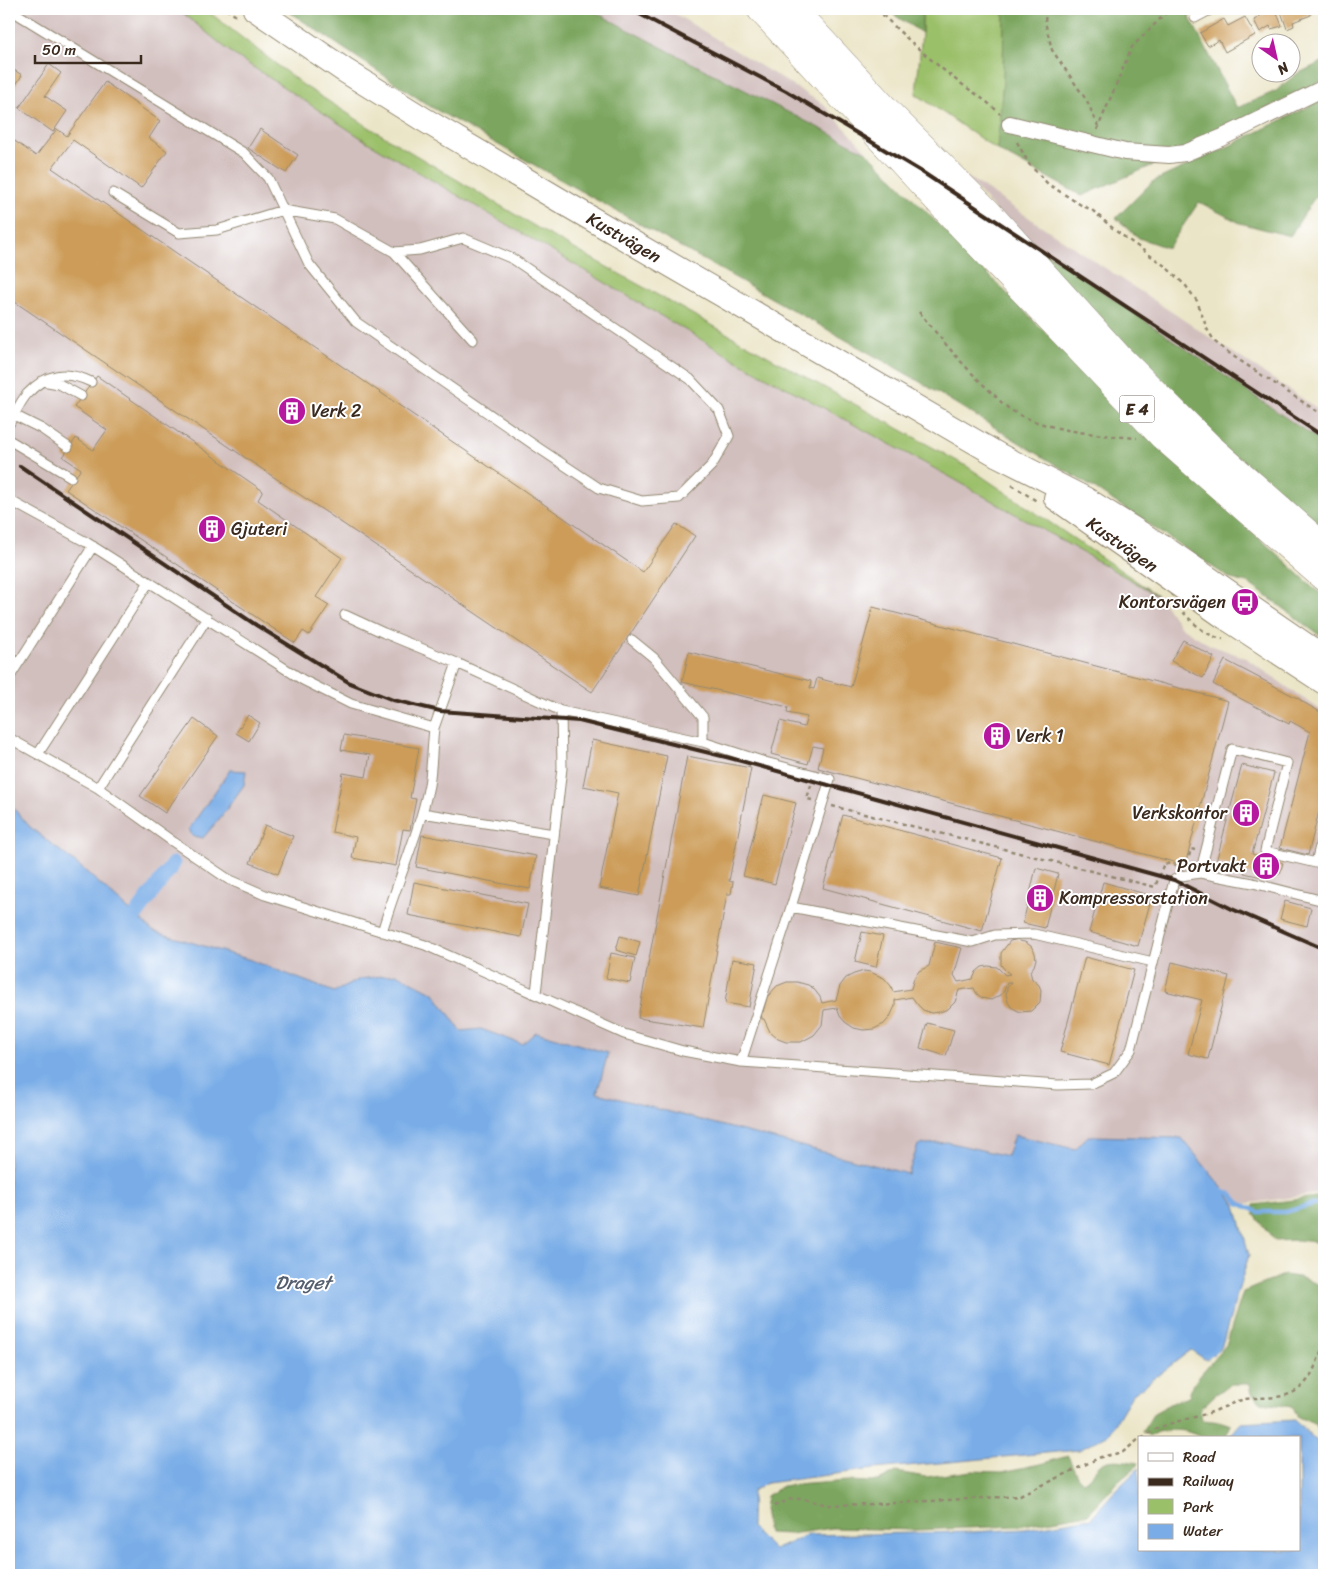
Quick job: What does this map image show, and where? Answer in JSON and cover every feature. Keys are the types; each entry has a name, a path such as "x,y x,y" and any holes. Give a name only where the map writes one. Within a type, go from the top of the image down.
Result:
{"highway":[{"name":"E 4","path":"761,9 963,227 1163,436 1324,577"},
{"name":"E 4","path":"792,9 893,118 988,212 1118,356 1208,446 1324,548"}],"main road":[{"name":"Kustvägen","path":"248,14 573,208 998,455 1085,499 1245,602 1324,658"},
{"name":"Kustvägen","path":"998,455 1069,508 1225,617 1324,682"}],"street":[{"path":"1010,124 1125,152 1168,155 1185,153 1221,138 1324,88"}],"lane":[{"path":"9,9 244,154 268,178 309,264 356,322 599,488 642,501 679,498 712,465 729,436 719,410 690,379 513,259 463,238 420,250 394,252"},
{"path":"1195,18 1212,9"},
{"path":"113,193 179,233 217,230 283,210 335,219 394,252 474,340"},
{"path":"9,424 27,394 42,381 61,374 78,376 91,382"},
{"path":"42,381 59,384 80,396"},
{"path":"14,415 42,429 68,447"},
{"path":"9,440 71,478"},
{"path":"9,500 93,546 303,680 350,704 434,728"},
{"path":"9,678 93,546"},
{"path":"38,754 149,582"},
{"path":"344,615 561,710 703,742 830,780 741,1062"},
{"path":"98,788 208,618"},
{"path":"632,640 654,658 703,718 703,742"},
{"path":"382,932 422,813 429,784 434,728 457,663"},
{"path":"536,993 562,768 561,710"},
{"path":"9,738 98,788 228,879 265,894 425,945 536,993 624,1034 683,1051 741,1062 1058,1085 1091,1084 1114,1073 1131,1050 1174,880 1181,876 1200,872 1324,901"},
{"path":"1200,872 1232,749 1287,763 1265,851 1316,863 1324,829"},
{"path":"422,813 554,834"},
{"path":"791,907 973,942 995,935 1034,934 1153,962"}],"path":[{"path":"226,9 248,14"},
{"path":"877,9 916,46 952,77 992,106 1010,124 1029,164 1048,184 1092,210 1116,231 1165,266 1186,286 1198,301 1207,329 1215,342 1232,356 1324,416"},
{"path":"1046,9 1045,22 1052,50 1072,77 1099,126"},
{"path":"1091,145 1132,47 1170,9"},
{"path":"919,312 958,359 1010,410 1039,423 1070,430 1143,438"},
{"path":"1006,481 1039,503"},
{"path":"1178,606 1190,620 1207,634 1227,639"},
{"path":"814,775 807,799 1155,887 1164,862 1179,866"},
{"path":"1186,867 1191,850 1205,853"},
{"path":"1143,1436 1148,1432 1168,1424 1211,1412 1244,1400 1287,1396 1301,1387 1307,1380 1324,1344"},
{"path":"774,1506 791,1499 804,1499 828,1505 1020,1496 1101,1457 1123,1452 1138,1441"}],"shaded area":[{"path":"9,9 178,9 233,54 366,141 734,359 952,478 1157,595 1181,627 1210,645 1246,658 1324,712 1324,1193 1236,1205 1182,1138 1088,1136 1075,1149 1014,1135 1007,1156 947,1142 919,1145 908,1174 597,1093 608,1053 523,1044 481,1030 461,1031 434,993 360,979 334,992 251,960 153,931 83,869 30,827 9,803"},
{"path":"589,9 667,9 823,104 868,153 682,58"},
{"path":"963,174 1324,413 1324,444 1012,229"}],"green space":[{"path":"178,9 205,9 303,85 372,129 551,236 968,467 1157,595 952,478 734,359 366,141 233,54"},
{"path":"285,9 589,9 868,153 1154,442 1324,597 1324,638 1248,583 1231,579 1097,490 912,377 431,107"},
{"path":"885,9 922,9 922,33"},
{"path":"922,9 1004,9 1003,81 997,150 916,94 922,33"},
{"path":"1004,9 1202,9 1189,16 1237,108 1276,91 1287,82 1300,82 1300,73 1324,61 1324,80 1167,159 1082,196 997,150 1003,81"},
{"path":"1324,99 1324,190 1313,200 1290,236 1240,223 1199,202 1168,248 1139,238 1116,218 1152,182"},
{"path":"1012,229 1324,444 1324,539 1210,437"},
{"path":"1324,1196 1324,1243 1297,1240 1275,1241 1254,1214 1254,1205"},
{"path":"1284,1275 1299,1277 1324,1286 1324,1441 1321,1439 1316,1425 1298,1417 1293,1407 1262,1403 1252,1394 1250,1384 1231,1384 1200,1409 1202,1420 1231,1425 1226,1436 1200,1436 1185,1431 1173,1430 1157,1432 1150,1436 1142,1432 1154,1413 1176,1401 1189,1397 1191,1389 1199,1376 1226,1345 1243,1292"},
{"path":"1068,1456 1077,1476 1083,1482 1101,1464 1106,1462 1116,1460 1138,1463 1088,1514 1017,1526 916,1530 833,1528 790,1534 768,1533 764,1509 766,1496 782,1486 848,1481 871,1482 881,1480 896,1472 926,1477 972,1471 1002,1472"}],"water":[{"path":"230,770 246,771 244,785 203,838 192,836 189,829"},
{"name":"Draget","path":"9,803 30,827 83,869 153,931 251,960 334,992 360,979 397,974 434,993 461,1031 481,1029 522,1044 536,1032 608,1053 597,1093 908,1174 918,1145 947,1142 1007,1156 1014,1135 1075,1149 1088,1136 1182,1138 1236,1205 1249,1255 1221,1348 1206,1360 1191,1350 1132,1395 1108,1435 1079,1450 874,1469 767,1483 752,1491 751,1527 774,1550 807,1535 973,1532 1025,1529 1091,1518 1138,1469 1138,1552 1300,1552 1300,1436 1230,1436 1241,1423 1295,1420 1324,1448 1324,1575 9,1575"}],"building":[{"path":"1280,9 1309,9 1311,15 1293,22 1294,26 1287,29"},
{"path":"1276,10 1282,26 1271,29 1270,26 1260,32 1254,20 1265,13"},
{"path":"1245,17 1253,32 1250,32 1250,38 1225,52 1219,40 1208,46 1200,33 1224,19 1228,26"},
{"path":"49,64 61,73 45,96 67,111 53,132 19,108"},
{"path":"9,67 22,75 9,96"},
{"name":"Verk 2","path":"105,82 160,121 149,138 167,151 141,188 73,140 52,168 643,572 676,524 695,536 592,692 9,298 9,137 36,156 57,129 67,136"},
{"path":"260,129 298,155 286,173 248,148"},
{"name":"Gjuteri","path":"97,376 263,491 258,500 342,558 316,597 329,605 309,635 303,631 295,643 66,490 81,469 63,457 76,438 93,450 107,430 74,407"},
{"name":"Verk 1","path":"873,607 1228,701 1185,865 818,768 823,748 813,746 808,764 771,754 780,721 804,727 807,717 787,713 788,707 682,682 689,652 811,681 810,688 814,689 817,678 851,687"},
{"path":"1183,640 1214,657 1203,678 1171,661"},
{"path":"1225,660 1324,714 1324,791 1308,855 1280,848 1310,732 1290,721 1289,724 1213,684"},
{"path":"248,715 260,723 249,741 236,733"},
{"path":"194,719 218,736 165,813 140,796"},
{"path":"344,735 419,748 410,798 416,799 410,830 403,829 396,866 352,858 356,837 332,832 343,773 366,777 370,755 341,750"},
{"path":"592,740 667,756 639,896 599,888 618,793 583,786"},
{"path":"687,756 751,768 729,881 733,882 731,894 727,894 703,1028 638,1018"},
{"name":"Verkskontor","path":"1242,765 1274,773 1252,854 1283,863 1280,874 1274,873 1271,879 1244,873 1245,869 1216,862"},
{"path":"764,795 796,803 775,884 743,876"},
{"path":"843,815 1002,858 982,931 823,888"},
{"path":"265,825 293,836 278,874 250,863"},
{"path":"422,835 536,856 530,889 416,867"},
{"name":"Kompressorstation","path":"1036,868 1058,874 1045,928 1023,923"},
{"path":"414,882 528,904 521,937 408,915"},
{"path":"1103,882 1152,896 1138,946 1089,932"},
{"path":"1285,901 1311,908 1307,926 1280,919"},
{"path":"862,932 883,936 876,967 855,962"},
{"path":"620,936 640,942 636,956 616,950"},
{"path":"1019,939 1019,941 1031,946 1036,959 1030,971 1032,979 1039,985 1041,990 1040,1002 1031,1011 1020,1012 1011,1007 1006,995 1007,988 1011,983 1007,983 1001,995 991,1000 982,998 974,988 959,990 955,1002 948,1009 940,1012 931,1013 923,1010 912,997 895,1000 895,1006 890,1017 884,1024 874,1029 863,1030 854,1028 845,1022 837,1008 824,1010 822,1025 814,1035 801,1042 786,1042 778,1039 770,1032 764,1019 762,1019 761,1012 763,1012 767,997 777,986 787,982 797,982 813,988 822,1003 836,1000 840,986 846,978 864,971 884,978 891,986 893,992 911,989 914,978 919,971 929,966 935,942 962,948 954,975 958,982 973,979 976,972 982,967 988,966 997,967 1005,975 1010,974 1001,965 1001,953 1010,941"},
{"path":"611,953 635,958 630,983 606,978"},
{"path":"1085,957 1134,970 1109,1065 1060,1052"},
{"path":"732,959 757,963 749,1007 725,1003"},
{"path":"1172,962 1229,976 1208,1059 1188,1054 1202,1000 1165,991"},
{"path":"927,1023 954,1030 946,1056 920,1048"}],"waterway":[{"path":"136,915 173,864"},
{"path":"1224,1191 1230,1193 1239,1203 1258,1212 1286,1212 1313,1204 1324,1204"}],"railway":[{"path":"630,9 786,91 922,172 1324,437"},
{"path":"20,466 256,625 350,683 393,700 440,711 579,721 730,758 1174,880 1232,909 1324,949"}],"place":[{"name":"Verk 2","path":"292,411"},
{"name":"Gjuteri","path":"212,529"},
{"name":"Kontorsvägen","path":"1245,602"},
{"name":"Verk 1","path":"997,736"},
{"name":"Verkskontor","path":"1246,813"},
{"name":"Portvakt","path":"1266,866"},
{"name":"Kompressorstation","path":"1040,898"}]}
